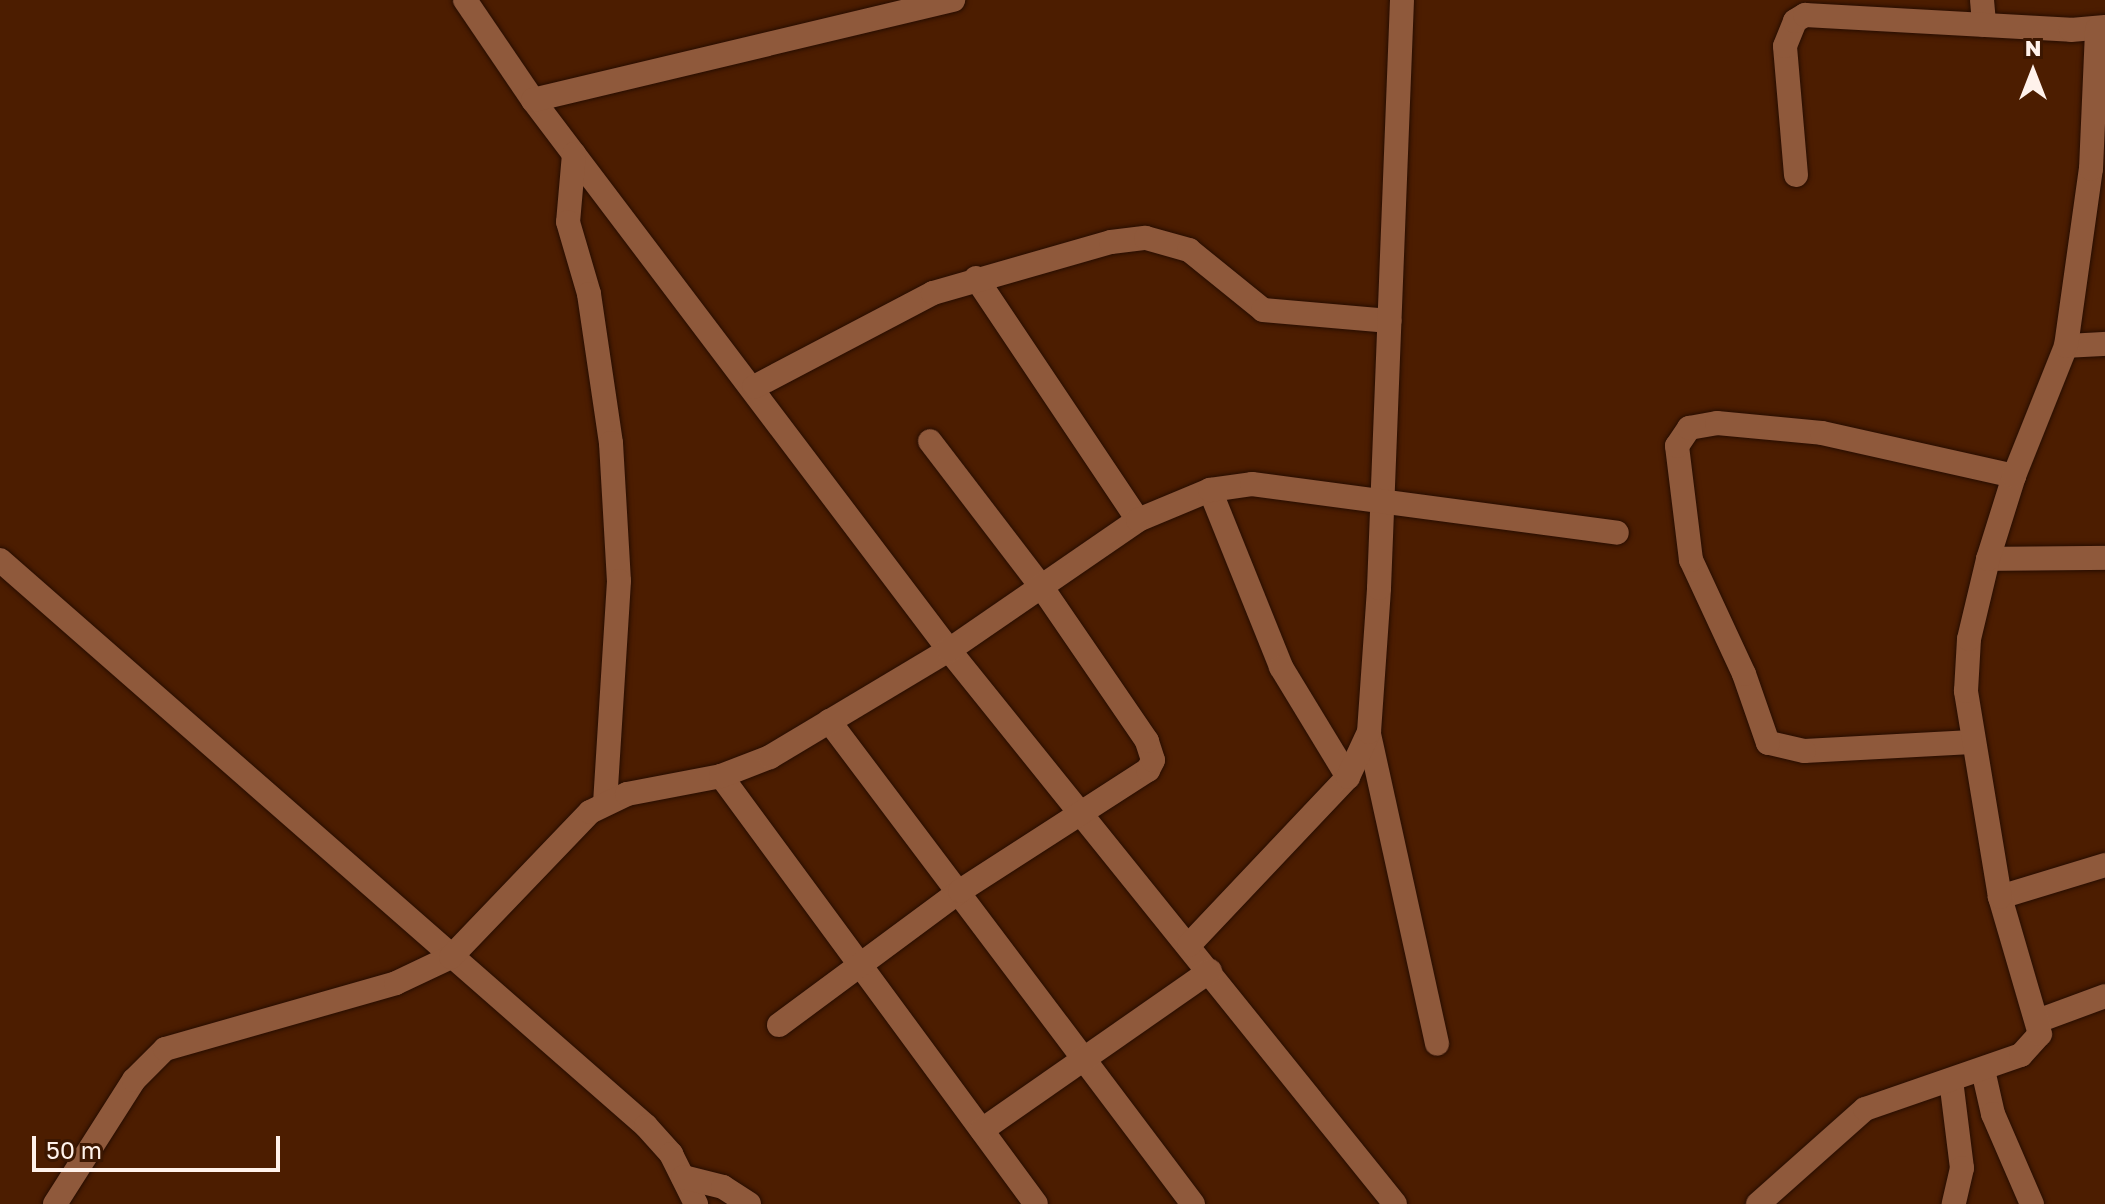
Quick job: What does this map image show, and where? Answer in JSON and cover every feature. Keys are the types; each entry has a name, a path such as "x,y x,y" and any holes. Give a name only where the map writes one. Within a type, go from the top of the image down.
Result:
{"street":[{"path":"465,0 533,100 754,387 949,650 1395,1204"},
{"path":"533,100 953,0"},
{"path":"1402,0 1383,501 1369,732 1437,1044"},
{"path":"1982,0 1984,25"},
{"path":"1758,1204 1865,1109 1983,1070 2021,1055 2035,1044 2040,1020 2000,897 1972,742 1966,691 1969,639 1988,559 2014,476 2066,346 2091,169 2101,28 1805,15 1795,21 1785,46 1796,175"},
{"path":"574,154 568,222 589,294 611,443 619,581 605,802"},
{"path":"754,387 911,304 976,278 1111,242 1146,238 1189,250 1263,310 1390,321"},
{"path":"976,278 1138,520"},
{"path":"2066,346 2105,344"},
{"path":"1972,742 1804,751 1768,743 1744,674 1691,560 1677,446 1689,428 1717,423 1822,433 2014,476"},
{"path":"779,1025 960,891 1148,770 1152,750 1040,585 930,441"},
{"path":"55,1204 134,1080 165,1049 396,983 451,957 570,829 605,802 721,776 770,757 949,650 1138,520 1210,490 1252,484 1617,533"},
{"path":"1210,490 1281,667 1348,777"},
{"path":"1988,559 2105,558"},
{"path":"0,560 646,1126 683,1177 696,1204"},
{"path":"829,721 1193,1204"},
{"path":"1189,945 1348,777 1369,732"},
{"path":"721,776 861,962 1036,1204"},
{"path":"2000,897 2105,865"},
{"path":"982,1130 1210,971"},
{"path":"2040,1020 2105,996"},
{"path":"1983,1070 1993,1114 2032,1204"},
{"path":"1951,1080 1962,1168 1954,1204"},
{"path":"683,1177 723,1187 749,1204"}]}
